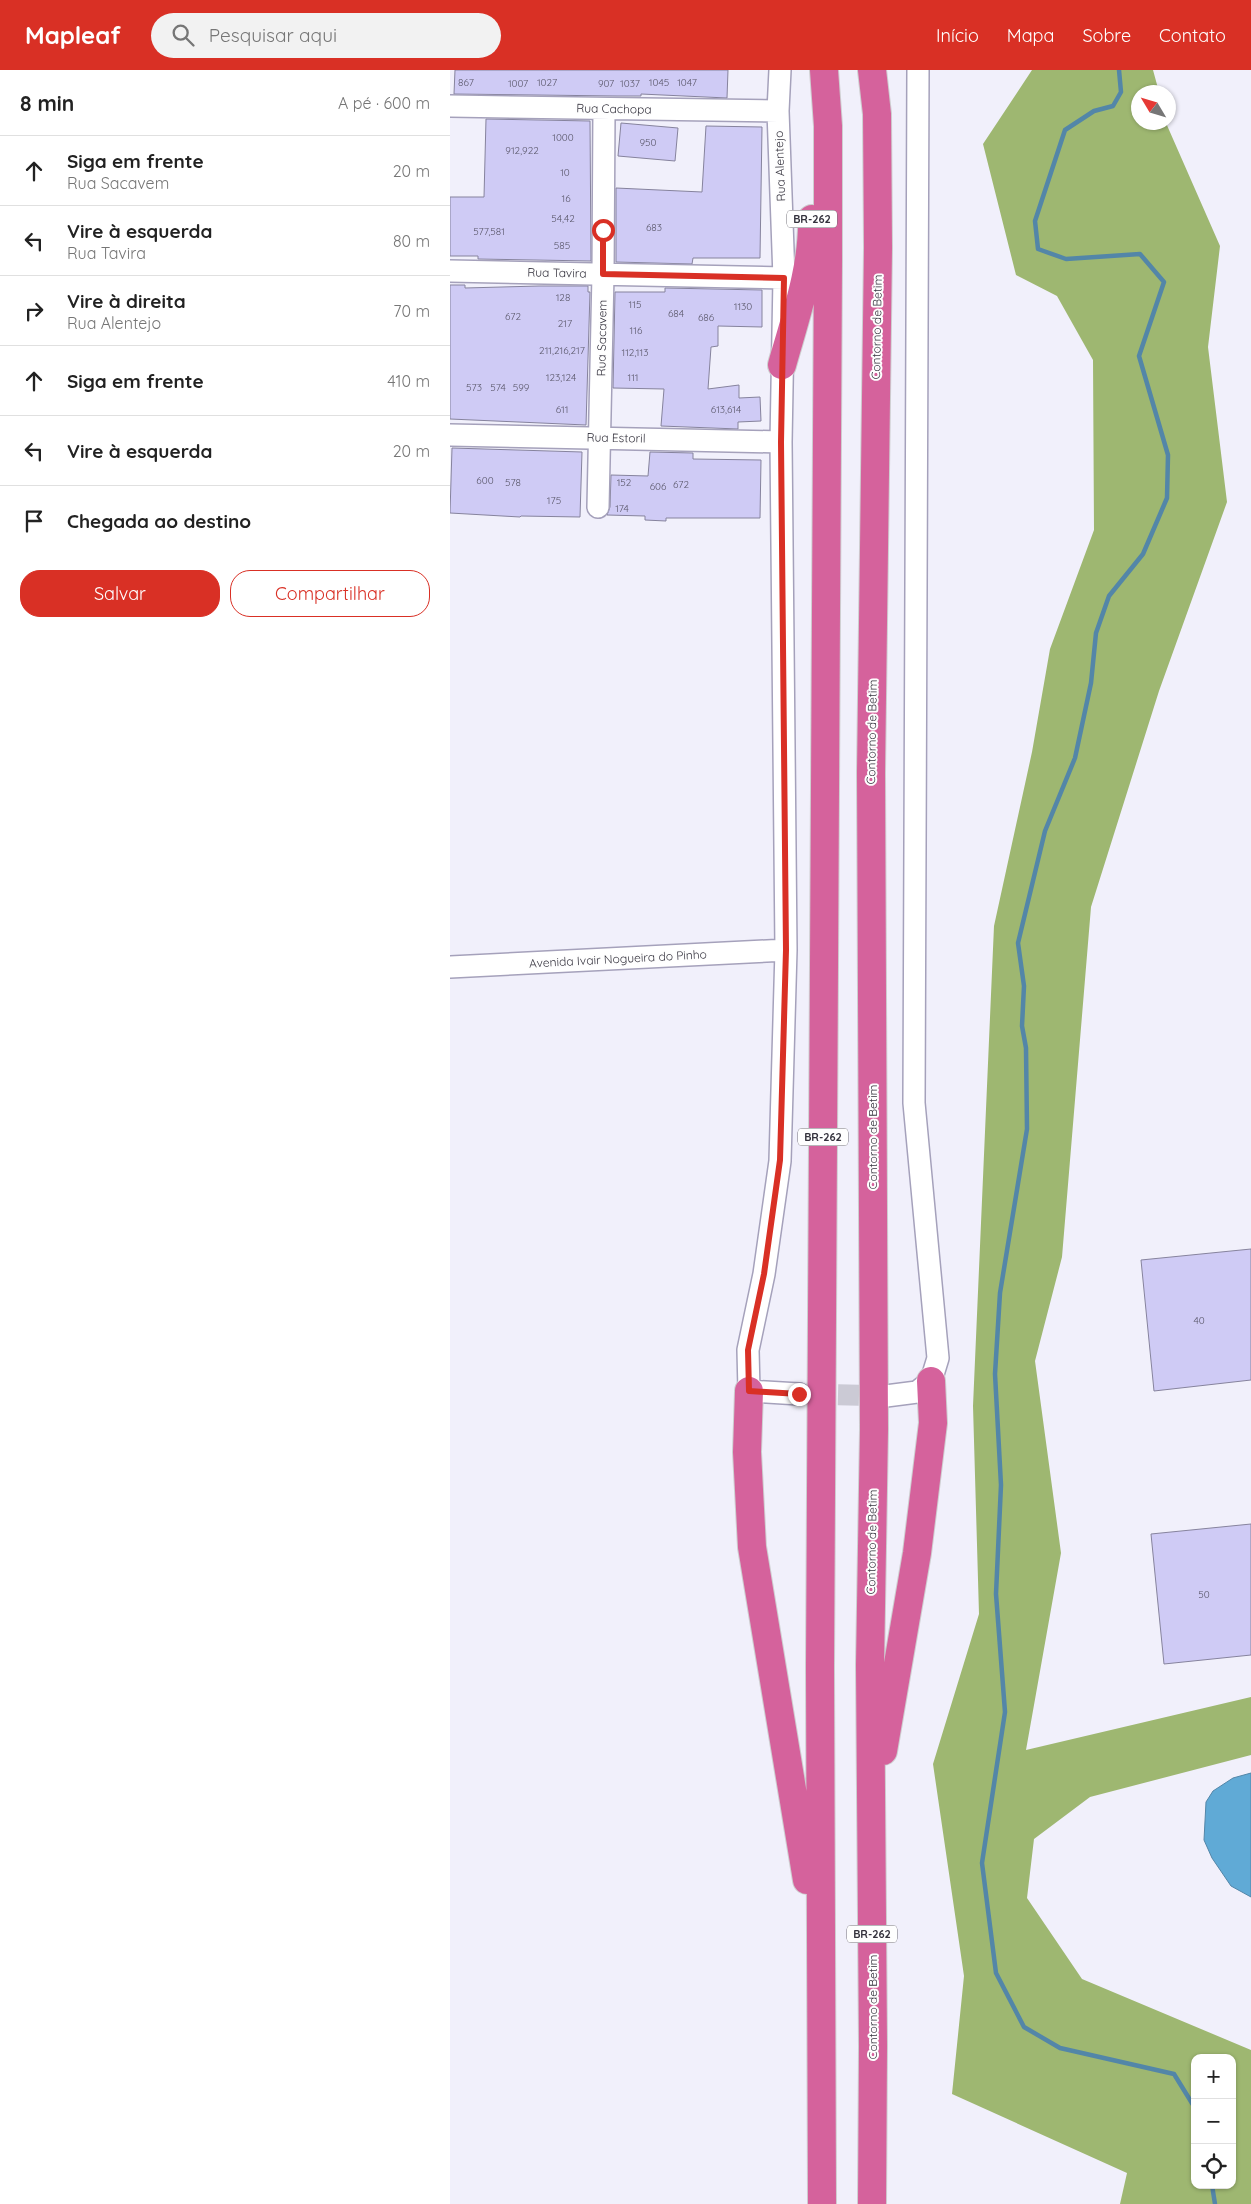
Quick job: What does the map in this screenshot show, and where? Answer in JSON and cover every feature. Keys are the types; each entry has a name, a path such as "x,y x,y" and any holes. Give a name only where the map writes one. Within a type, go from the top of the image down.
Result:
{"highway":[{"name":"BR-262","path":"782,365 805,279 811,245 810,70"},
{"name":"BR-262","path":"822,2204 820,1668 828,280 828,126 824,70"},
{"name":"Contorno de Betim","path":"872,70 877,114 878,248 871,773 874,1428 870,1665 872,2204"},
{"path":"871,1822 917,1554 933,1423 931,1381"},
{"path":"749,1391 748,1452 752,1547 820,1955"}],"street":[{"name":"Rua Alentejo","path":"749,1391 748,1350 764,1274 780,1160 786,950 781,442 784,278 778,111 780,70"},
{"path":"886,1396 917,1392 931,1381 938,1358 914,1103 918,70"},
{"name":"Rua Cachopa","path":"450,106 604,110 778,111"},
{"name":"Rua Sacavem","path":"598,507 604,110"},
{"name":"Rua Tavira","path":"450,271 784,278"},
{"name":"Rua Estoril","path":"450,435 781,442"},
{"name":"Avenida Ivair Nogueira do Pinho","path":"450,967 786,950"},
{"path":"749,1391 799,1394"}],"green space":[{"path":"1032,70 1153,70 1157,85 1131,85 1131,130 1169,130 1220,246 1208,347 1227,502 1159,691 1091,907 1062,1257 1035,1361 1061,1553 1026,1750 1251,1697 1251,1755 1090,1797 1034,1839 1027,1898 1082,1979 1251,2050 1251,2204 1120,2204 1127,2173 952,2094 964,1976 933,1764 979,1614 973,1406 994,926 1032,752 1050,649 1094,530 1093,360 1057,296 1016,275 983,144"}],"water":[{"path":"1251,1773 1251,1897 1231,1886 1212,1858 1204,1840 1206,1802 1213,1791 1233,1778"}],"building":[{"path":"455,70 728,70 727,98 641,94 641,96 454,94"},
{"path":"486,119 590,121 591,261 478,259 478,256 450,256 450,197 484,197"},
{"path":"621,123 678,128 675,161 618,156"},
{"path":"706,126 762,127 760,258 693,258 692,264 616,262 616,188 702,192"},
{"path":"450,285 465,285 465,288 588,286 588,292 590,292 586,425 450,419"},
{"path":"665,288 762,290 762,327 718,326 718,346 711,347 708,389 739,385 739,398 760,397 761,421 738,422 738,429 661,426 664,389 613,388 615,292 665,292"},
{"path":"452,448 582,452 580,517 520,517 450,513"},
{"path":"650,452 693,453 693,459 761,460 760,518 666,518 666,521 645,520 645,516 607,515 610,507 611,475 648,476"},
{"path":"1251,1249 1251,1380 1154,1391 1141,1260"},
{"path":"1251,1524 1251,1655 1164,1664 1151,1534"}],"waterway":[{"path":"1119,70 1121,92 1113,106 1094,111 1065,130 1035,221 1038,249 1066,259 1140,254 1164,282 1139,356 1168,455 1167,498 1143,554 1109,596 1096,633 1091,683 1075,758 1045,831 1018,943 1024,986 1022,1026 1026,1048 1027,1129 1000,1293 995,1374 1001,1485 996,1594 1005,1712 982,1863 996,1973 1024,2027 1060,2048 1174,2074 1191,2102"},
{"path":"1213,2189 1215,2204"}],"tunnel":[{"path":"806,1394 886,1396"}],"route":[{"path":"603,230 603,274 784,278 781,442 786,950 780,1160 764,1274 748,1350 749,1391 799,1394"}]}
